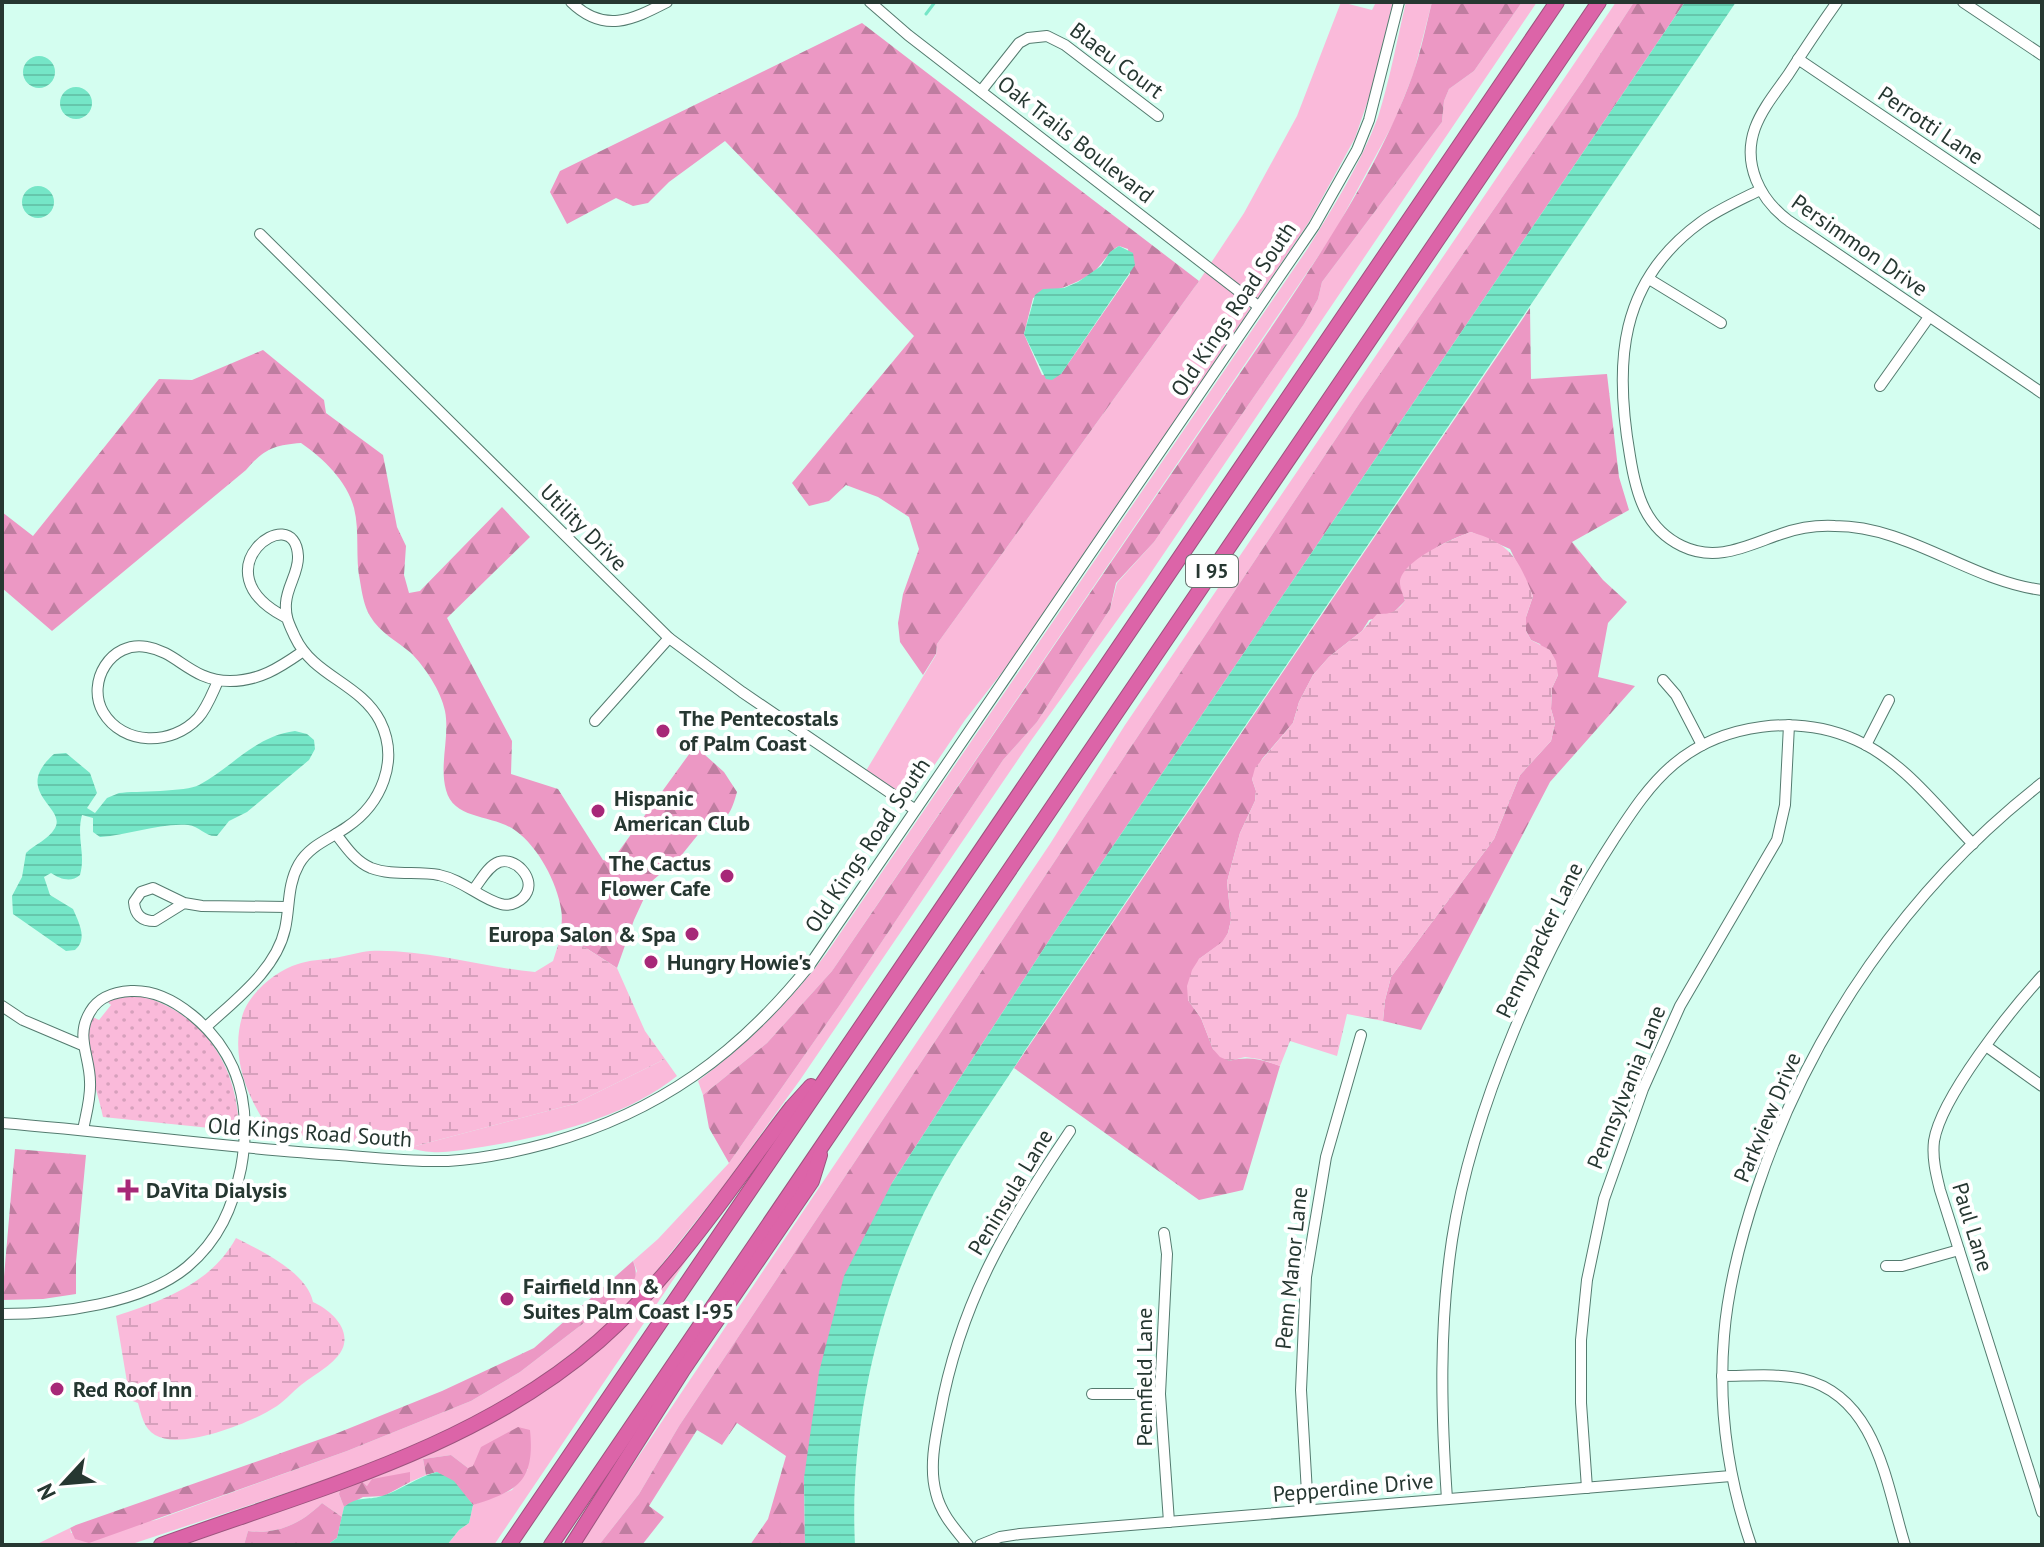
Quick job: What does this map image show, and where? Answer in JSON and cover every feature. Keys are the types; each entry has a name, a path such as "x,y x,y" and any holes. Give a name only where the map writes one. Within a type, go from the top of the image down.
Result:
{"highway":[{"name":"I 95","path":"509,1545 1557,2"},
{"name":"I 95","path":"551,1545 1599,2"},
{"path":"161,1545 426,1448 499,1413 551,1379 600,1340 638,1302 792,1107 839,1057"},
{"path":"572,1545 683,1370 812,1181 825,1140"}],"street":[{"path":"571,2 596,18 614,21 634,18 667,2"},
{"name":"Oak Trails Boulevard","path":"870,2 1258,306"},
{"name":"Old Kings Road South","path":"2,1123 244,1149 418,1161 472,1159 521,1151 567,1138 649,1106 722,1054 784,997 835,930 914,809 1314,226 1357,150 1369,120 1399,2"},
{"path":"1837,2 1766,106 1753,132 1752,164 1760,190 1692,229 1667,254 1638,301 1625,340 1621,381 1622,407 1639,498 1653,523 1671,539 1695,551 1714,554 1736,550 1806,527 1835,525 1892,536 2014,585 2042,590"},
{"path":"1963,2 2042,55"},
{"name":"Blaeu Court","path":"981,91 1015,46 1028,38 1047,36 1065,45 1158,116"},
{"name":"Perrotti Lane","path":"1798,59 2042,224"},
{"name":"Persimmon Drive","path":"1760,190 1772,207 1789,221 2042,393"},
{"name":"Utility Drive","path":"260,234 669,638 751,699 914,809"},
{"path":"1649,279 1721,323"},
{"path":"1880,386 1929,317"},
{"path":"206,1027 272,959 285,929 289,890 299,864 314,847 366,811 380,791 387,771 381,723 363,699 302,652 285,617 260,601 249,577 255,549 261,541 274,535 288,537 298,554 288,589 285,617"},
{"path":"595,721 669,638"},
{"path":"218,681 195,722 174,735 155,739 135,737 112,724 100,706 96,687 97,678 108,661 120,652 137,646 157,650 192,672 218,681 257,678 281,667 302,652"},
{"path":"1663,680 1676,695 1702,745"},
{"path":"1866,745 1889,700"},
{"name":"Pennypacker Lane","path":"1447,1499 1441,1379 1443,1305 1458,1210 1481,1125 1530,996 1562,929 1597,866 1653,784 1675,763 1702,745 1742,731 1789,725 1836,733 1866,745 1910,778 1973,844"},
{"name":"Pennsylvania Lane","path":"1587,1488 1581,1403 1581,1340 1590,1261 1604,1199 1643,1089 1680,1006 1777,840 1785,805 1789,725"},
{"name":"Parkview Drive","path":"1751,1545 1731,1476 1722,1376 1724,1335 1738,1250 1762,1172 1783,1120 1831,1025 1872,961 1902,920 1973,844 2042,783"},
{"path":"336,834 355,858 372,868 439,875 501,904 520,901 529,886 519,866 509,861 489,868 474,889"},
{"path":"184,903 155,921 142,919 134,902 141,892 153,888 184,903 212,907 287,907"},
{"name":"Paul Lane","path":"2042,976 1986,1046 1943,1114 1934,1142 1938,1180 2042,1512"},
{"path":"2,1314 56,1311 100,1303 150,1288 178,1273 207,1248 225,1220 237,1187 244,1149 246,1111 228,1056 206,1027 180,1006 144,992 123,992 108,996 94,1005 83,1026 82,1045 90,1078 83,1130"},
{"path":"2,1006 23,1020 82,1045"},
{"name":"Penn Manor Lane","path":"1308,1510 1301,1390 1306,1277 1323,1173 1361,1035"},
{"path":"1986,1046 2042,1086"},
{"name":"Peninsula Lane","path":"968,1545 944,1513 934,1482 935,1449 947,1379 970,1305 994,1252 1014,1215 1070,1131"},
{"name":"Pennfield Lane","path":"1164,1233 1167,1254 1160,1394 1169,1522"},
{"path":"1886,1266 1902,1266 1959,1250"},
{"path":"1722,1376 1799,1378 1828,1389 1845,1401 1870,1434 1905,1545"},
{"path":"1092,1394 1160,1394"},
{"name":"Pepperdine Drive","path":"980,1545 1011,1535 1731,1476"}],"green space":[{"path":"1341,2 1372,10 1376,2 1393,2 1375,80 1355,138 1309,222 1024,644 965,720 904,810 861,779 936,655 937,644 1199,281 1244,213 1297,116"},
{"path":"1406,2 1432,2 1414,72 1395,120 1334,233 832,971 767,1043 703,1095 698,1081 766,1022 826,954 1308,248 1355,168 1378,117"},
{"path":"1432,2 1522,2 1474,71 1449,89 1444,101 1442,122 1322,282 1318,299 1304,324 1154,542 1116,583 1110,609 1037,722 1003,760 839,1006 729,1163 709,1128 703,1095 767,1043 832,971 1275,322 1333,233 1385,139 1413,74"},
{"path":"1522,2 1537,2 1146,580 1030,742 800,1080 722,1188 643,1288 620,1312 520,1393 431,1440 331,1478 129,1545 35,1545 70,1528 71,1533 156,1520 347,1451 471,1401 520,1372 628,1289 637,1271 633,1261 658,1239 729,1163 839,1006 1003,760 1037,722 1110,609 1117,583 1154,542 1304,324 1318,299 1322,282 1442,122 1444,101 1449,89 1474,71"},
{"path":"1616,2 1634,2 1359,404 679,1426 639,1494 599,1545 579,1545 1050,844 1125,725"},
{"path":"1634,2 1685,2 1052,936 892,1183 804,1478 805,1545 750,1545 768,1519 786,1456 737,1423 722,1445 697,1430 649,1506 664,1517 642,1545 599,1545 639,1494 679,1426 1359,404"},
{"path":"862,23 1199,281 937,644 936,654 923,675 900,642 898,623 903,594 919,549 909,517 878,497 846,485 829,501 809,506 792,483 914,336 725,141 669,182 648,203 633,206 616,198 567,224 550,192 560,171","holes":["1119,246 1128,249 1130,274 1061,374 1042,375 1024,334 1033,298 1085,277"]},
{"path":"1530,308 1531,379 1607,374 1619,477 1629,510 1572,542 1603,580 1627,602 1608,623 1598,677 1635,686 1550,782 1421,1030 1383,1021 1391,977 1494,839 1520,775 1551,741 1555,723 1551,709 1552,688 1558,675 1540,644 1531,640 1526,631 1526,617 1533,596 1510,549 1471,532 1448,541 1424,557 1400,581 1405,601 1392,614 1369,620 1362,631 1329,657 1313,675 1299,702 1293,723 1262,759 1252,779 1255,801 1240,833 1227,882 1231,920 1228,933 1223,942 1199,959 1188,1000 1201,1018 1213,1049 1229,1061 1254,1059 1280,1066 1243,1190 1199,1200 1014,1068"},
{"path":"263,350 324,400 326,413 383,455 397,527 406,546 404,575 409,593 420,591 502,507 530,537 447,618 512,741 511,774 558,789 603,860 611,862 695,746 724,772 737,792 723,820 705,826 680,857 652,881 617,968 586,948 560,939 562,913 559,899 545,866 524,838 507,826 466,812 450,800 444,780 446,721 440,695 411,653 384,632 370,616 359,572 357,526 351,498 333,471 301,443 276,447 258,457 52,631 2,588 2,512 33,536 159,379 192,380"},
{"path":"1471,532 1495,542 1511,554 1533,596 1526,617 1526,631 1531,640 1550,650 1558,675 1552,688 1551,709 1555,723 1551,741 1520,775 1494,839 1391,977 1383,1021 1347,1014 1337,1056 1290,1041 1280,1066 1259,1059 1245,1057 1229,1061 1220,1057 1213,1049 1201,1018 1188,1000 1187,986 1199,959 1222,942 1228,933 1231,920 1227,882 1240,833 1255,801 1252,779 1255,768 1293,723 1299,702 1313,675 1329,657 1362,631 1377,614 1392,612 1405,601 1400,583 1409,567 1429,552"},
{"path":"560,939 586,948 617,968 645,1031 665,1059 574,1104 408,1148 271,1132 243,1078 238,1048 245,1008 264,984 280,972 302,963 370,951 391,951 535,972 553,961"},
{"path":"138,995 181,1014 212,1045 224,1063 232,1084 239,1131 103,1117 88,1053 89,1028 93,1017 99,1020 111,1005 106,1000"},
{"path":"665,1059 677,1076 656,1091 607,1115 554,1132 500,1144 443,1152 408,1148 574,1104"},
{"path":"15,1149 86,1155 76,1294 2,1300"},
{"path":"236,1238 282,1264 302,1281 313,1302 340,1324 344,1337 342,1350 328,1366 281,1403 251,1420 199,1437 167,1439 155,1435 146,1425 138,1403 130,1400 116,1316 151,1304 199,1279 226,1254"},
{"path":"698,1243 494,1545 447,1545 469,1523 473,1505 512,1490 528,1469 468,1468 451,1455 423,1459 426,1475 410,1482 410,1473 367,1486 361,1480 550,1386"},
{"path":"633,1261 635,1276 628,1289 520,1372 471,1401 347,1451 89,1543 75,1539 70,1528 76,1525 335,1434 442,1391 534,1348"},
{"path":"518,1427 530,1430 530,1461 521,1481 502,1494 473,1505 457,1487 437,1472 426,1475 423,1459 451,1455 468,1468 473,1466 481,1447"},
{"path":"410,1472 410,1482 384,1496 363,1497 344,1507 339,1494 341,1487 361,1480 367,1486 372,1479"},
{"path":"343,1484 339,1494 344,1507 342,1517 322,1503 288,1526 269,1531 248,1531 244,1545 180,1545"},
{"path":"322,1503 342,1517 337,1538 327,1545 244,1545 248,1531 269,1531 288,1526"}],"shaded area":[{"path":"1685,2 1736,2 944,1174 898,1275 872,1364 857,1455 855,1545 805,1545 804,1478 819,1372 844,1276 892,1183 1052,936"},
{"path":"39,56 50,61 55,72 50,83 39,88 28,83 23,72 28,61"},
{"path":"76,87 87,92 92,103 87,114 76,119 65,114 60,103 65,92"},
{"path":"38,186 49,191 54,202 49,213 38,218 27,213 22,202 27,191"},
{"path":"1119,246 1133,253 1135,265 1061,374 1052,380 1046,379 1024,334 1035,295 1043,289 1064,288 1078,282 1101,266 1110,252"},
{"path":"295,731 307,734 314,740 315,749 309,760 247,812 229,821 217,836 192,826 177,825 100,837 93,832 93,818 82,815 80,875 69,879 51,873 44,877 50,895 73,909 78,920 82,936 75,950 66,951 13,914 12,896 22,877 26,853 55,828 57,820 39,789 38,779 42,767 54,754 66,753 90,773 97,793 87,808 95,813 107,798 119,793 199,785 268,739"},
{"path":"437,1472 454,1481 473,1505 469,1523 447,1545 327,1545 337,1538 344,1507 349,1503 382,1496"}],"waterway":[{"path":"926,14 935,2"}],"place":[{"name":"The Pentecostals of Palm Coast","path":"663,731"},
{"name":"Hispanic American Club","path":"598,811"},
{"name":"The Cactus Flower Cafe","path":"727,876"},
{"name":"Europa Salon & Spa","path":"692,934"},
{"name":"Hungry Howie's","path":"651,962"},
{"name":"DaVita Dialysis","path":"128,1190"},
{"name":"Fairfield Inn & Suites Palm Coast I-95","path":"507,1299"},
{"name":"Red Roof Inn","path":"57,1389"}]}
